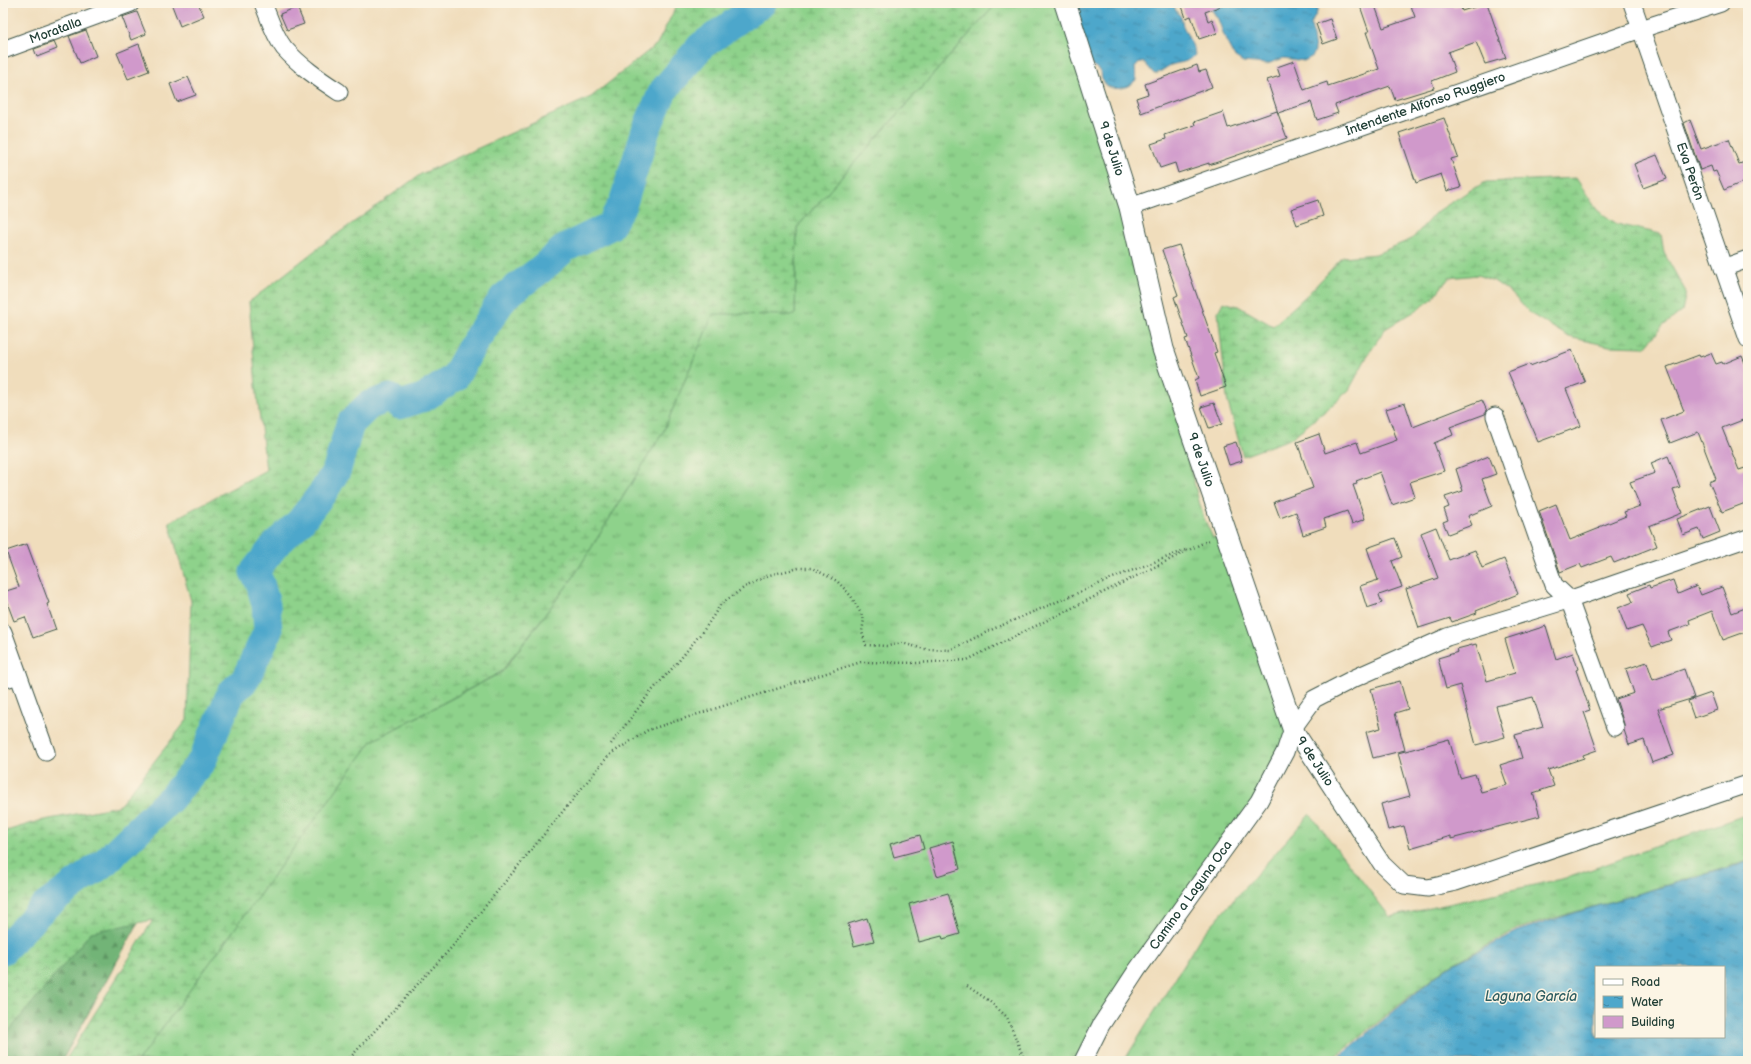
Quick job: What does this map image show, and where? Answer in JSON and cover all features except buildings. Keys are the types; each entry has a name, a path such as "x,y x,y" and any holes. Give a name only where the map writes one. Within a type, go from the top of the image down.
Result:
{"main road":[{"name":"9 de Julio","path":"1065,3 1130,207 1164,349 1292,728"}],"street":[{"name":"Moratalla","path":"3,50 131,3"},
{"path":"263,3 271,24 283,47 306,70 339,92"},
{"name":"Eva Perón","path":"1632,3 1748,339"},
{"name":"Intendente Alfonso Ruggiero","path":"1130,207 1641,29 1721,3"},
{"path":"1723,268 1748,259"},
{"path":"1494,416 1554,585 1569,599 1615,727"},
{"name":"Camino a Laguna Oca","path":"1083,1061 1101,1025 1137,970 1259,801 1285,752 1292,728 1314,698 1447,637 1569,599 1748,538"},
{"path":"3,632 11,677 46,752"},
{"name":"9 de Julio","path":"1292,728 1382,864 1404,885 1428,888 1456,882 1748,784"}],"path":[{"path":"346,1061 451,948 609,755 648,730 861,662 916,663 967,660 1225,533"},
{"path":"611,744 649,694 678,662 706,627 721,604 745,587 768,575 799,568 812,568 837,581 852,596 864,619 862,632 866,645 888,646 902,643 924,649 950,650 993,629 1120,575 1200,545"},
{"path":"966,986 988,1000 1007,1017 1025,1061"}],"green space":[{"path":"678,3 997,3 797,227 795,315 713,314 663,432 572,579 501,672 372,741 138,1061 65,1061 153,920 91,932 3,1038 3,832 39,821 119,806 187,720 191,601 169,522 266,470 256,386 249,302 322,245 421,174 591,97 657,44"},
{"path":"997,3 1065,3 1203,516 1213,538 1225,533 1293,728 1285,752 1083,1061 138,1061 372,741 502,672 572,579 663,432 713,313 795,315 797,227"},
{"path":"1576,178 1597,210 1617,224 1661,234 1664,253 1686,292 1682,311 1663,326 1645,347 1609,346 1569,337 1531,314 1511,293 1494,281 1477,275 1449,278 1431,300 1385,329 1370,351 1349,390 1324,412 1290,439 1243,456 1227,399 1218,312 1223,302 1238,306 1273,326 1308,294 1343,257 1376,254 1412,239 1435,213 1486,182"},
{"path":"1310,814 1390,917 1570,877 1748,814 1748,861 1517,929 1445,968 1330,1061 1124,1061 1200,938"},
{"path":"140,920 62,1061 3,1061 3,1038 91,932"}],"water":[{"path":"1072,3 1174,3 1175,9 1181,17 1183,26 1194,49 1195,55 1187,61 1171,65 1159,73 1154,74 1145,63 1139,62 1135,67 1136,80 1133,83 1124,88 1109,87 1105,84 1100,72 1091,62"},
{"path":"1207,3 1315,3 1318,10 1311,24 1315,50 1313,56 1304,61 1284,58 1267,64 1243,62 1234,56 1226,41 1218,19"},
{"name":"Laguna García","path":"1748,862 1748,1061 1334,1061 1446,968 1518,931 1600,905"}],"waterway":[{"path":"3,950 44,907 105,862 171,798 202,761 231,693 245,680 268,631 266,605 260,583 254,572 276,544 300,522 324,491 337,469 350,424 369,405 390,398 400,405 425,397 455,377 472,346 504,297 540,270 565,248 610,226 623,203 646,130 663,91 701,46 762,3"}]}
